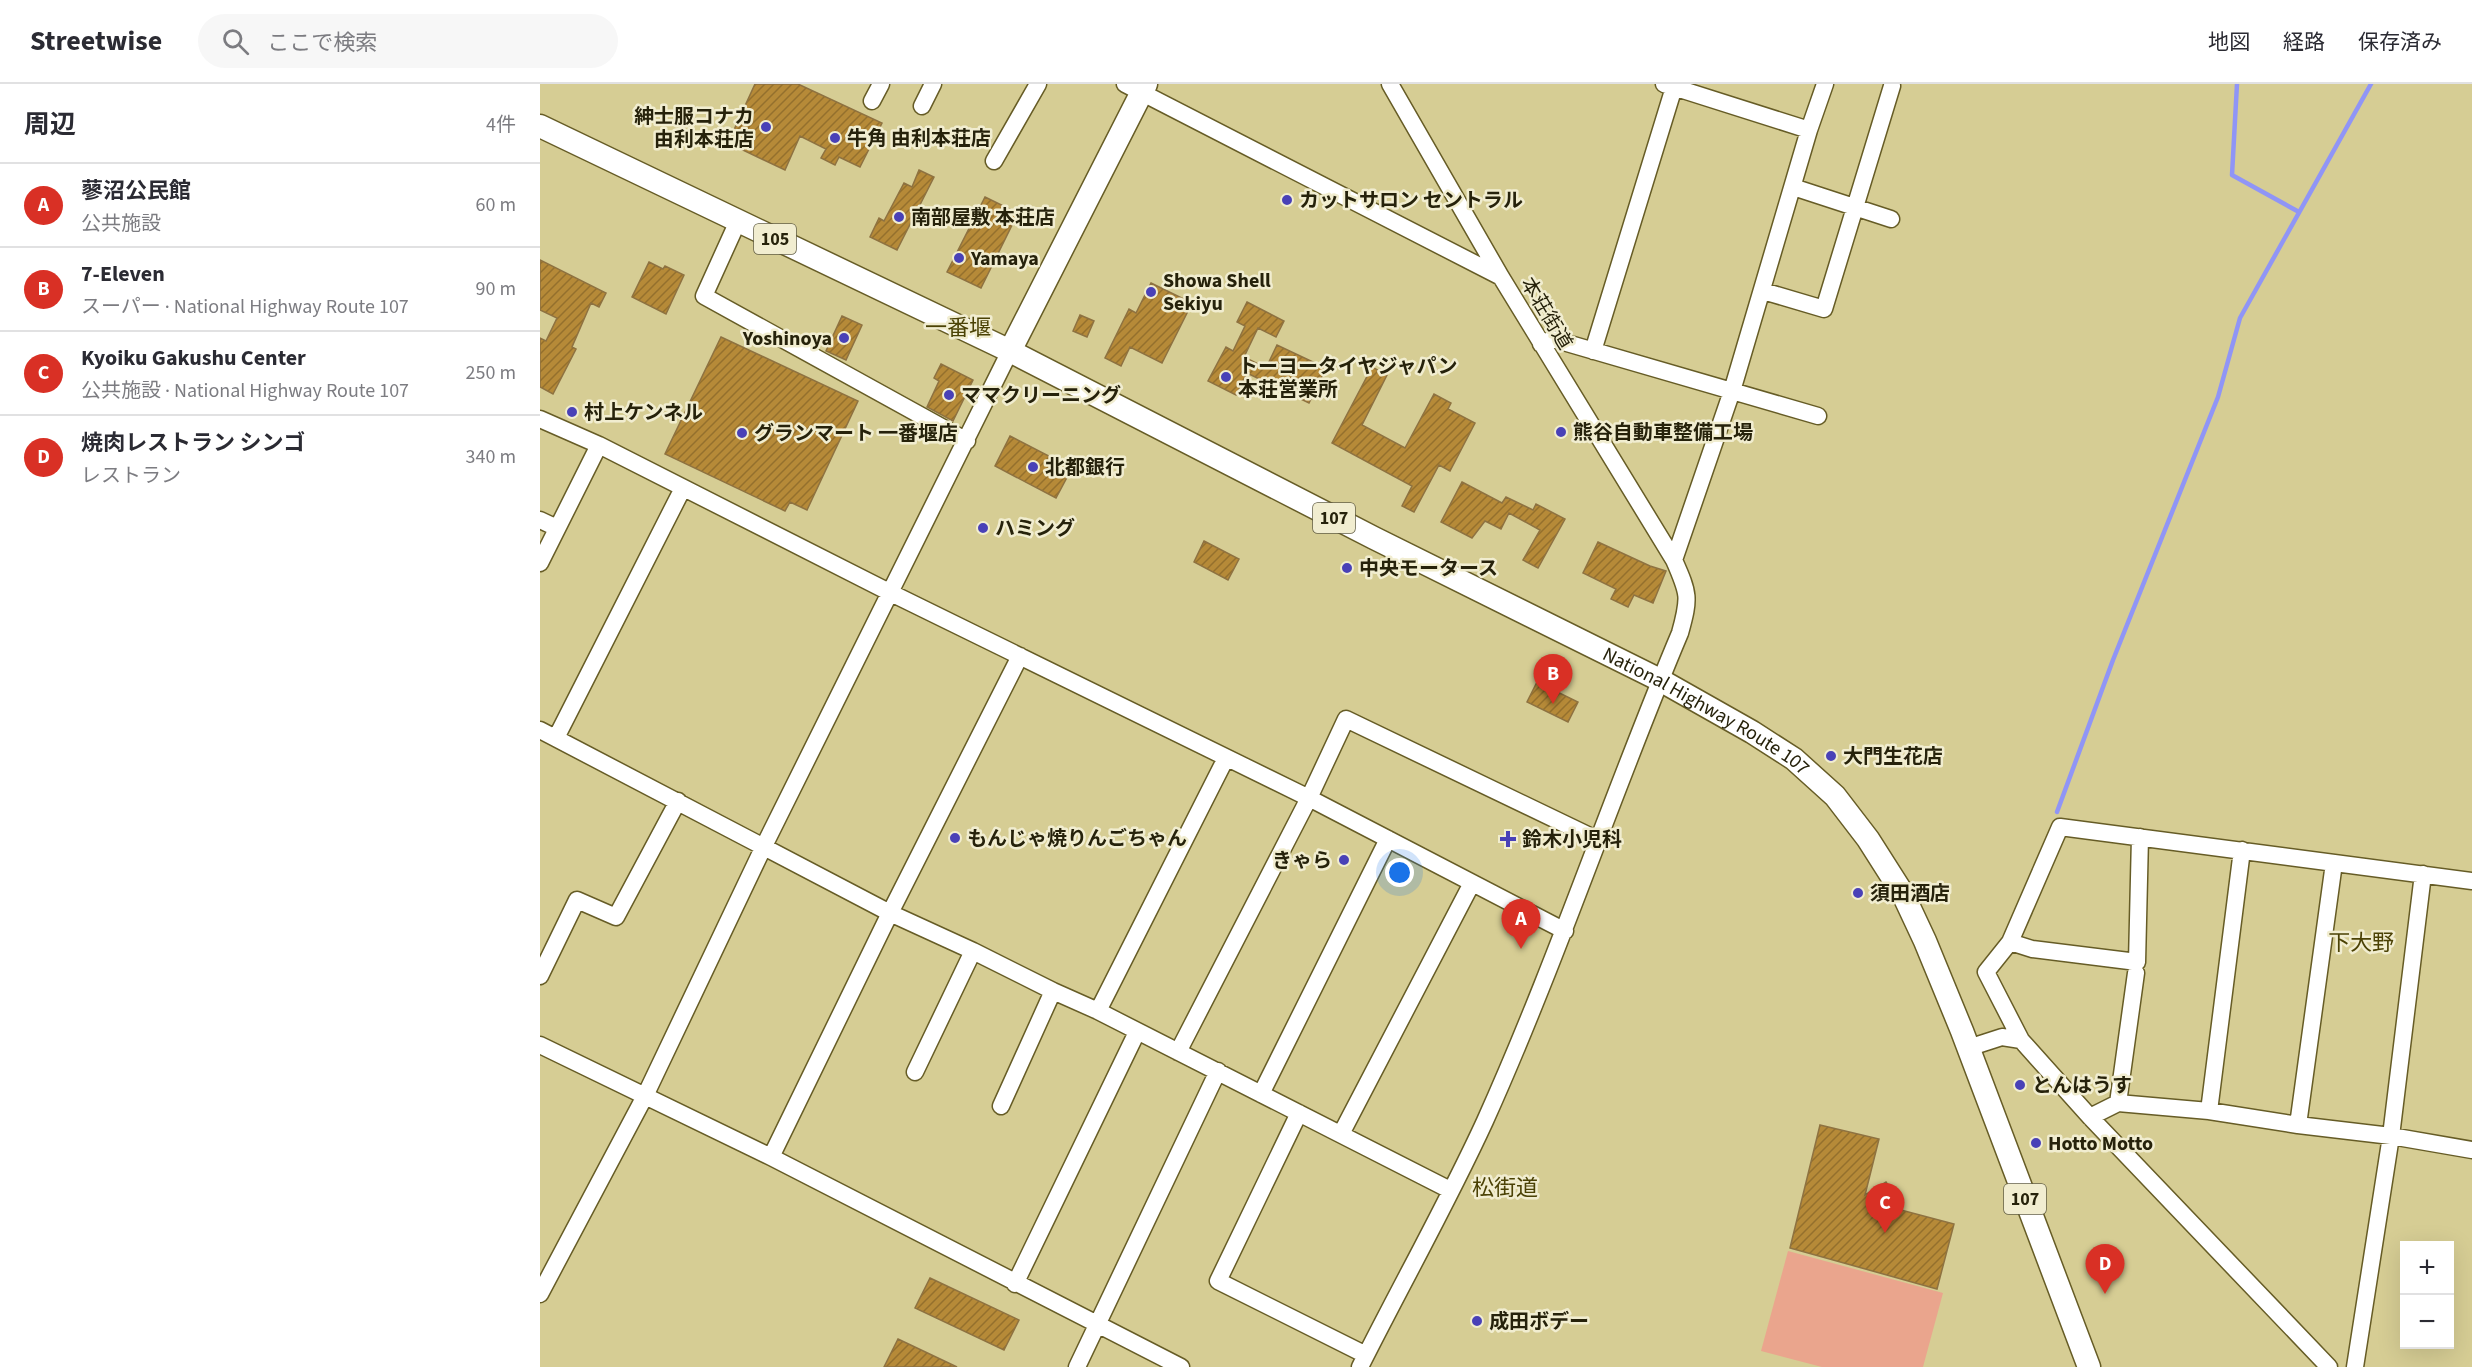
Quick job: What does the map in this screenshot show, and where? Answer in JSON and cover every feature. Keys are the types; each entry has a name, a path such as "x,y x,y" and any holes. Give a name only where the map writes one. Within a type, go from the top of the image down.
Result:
{"highway":[{"path":"1010,351 1138,87"},
{"name":"105","path":"540,126 1010,351"},
{"name":"National Highway Route 107","path":"1010,351 1384,543 1660,680 1752,732 1794,759 1835,796 1868,839 1903,894 1925,941 2089,1367"}],"street":[{"path":"872,101 881,84"},
{"path":"922,106 933,84"},
{"path":"994,161 1038,84"},
{"name":"本荘街道","path":"1363,1361 1484,1122 1565,931 1598,840 1680,633 1688,602 1674,560 1501,277 1390,84"},
{"path":"1674,560 1732,391 1809,129 1825,84"},
{"path":"1593,351 1671,85 1809,129"},
{"path":"1763,291 1824,309 1892,86"},
{"path":"1138,87 1501,277"},
{"path":"1793,187 1891,219"},
{"path":"738,221 704,296 967,441"},
{"path":"1541,344 1553,339 1818,416"},
{"path":"540,1294 645,1096 764,846 1010,351"},
{"path":"540,418 599,445 891,593 1309,798 1565,931"},
{"path":"540,562 599,445"},
{"path":"556,738 683,488"},
{"path":"540,520 557,528"},
{"path":"771,1157 890,913 1020,656"},
{"path":"1178,1052 1309,798 1346,719 1598,840"},
{"path":"540,730 890,913 1098,1011 1450,1190"},
{"path":"1098,1011 1226,758"},
{"path":"540,976 577,900 616,917 678,801"},
{"path":"2329,1367 2090,1117 2021,1040 1986,972 2010,942 2060,827 2472,880"},
{"path":"2010,942 2032,949 2137,962 2140,837"},
{"path":"1261,1094 1388,839"},
{"path":"2209,1111 2242,850"},
{"path":"2298,1125 2334,862"},
{"path":"2355,1367 2391,1136 2423,874"},
{"path":"1341,1134 1472,883"},
{"path":"915,1072 973,951"},
{"path":"2118,1103 2136,973"},
{"path":"1000,1106 1053,991"},
{"path":"1016,1284 1137,1032"},
{"path":"1968,1048 2002,1037 2021,1040"},
{"path":"540,1045 771,1157 1181,1367"},
{"path":"1077,1367 1218,1071"},
{"path":"2090,1117 2118,1103 2209,1111 2391,1136 2472,1150"},
{"path":"1299,1113 1218,1281 1363,1361"}],"shaded area":[{"path":"1788,1251 1943,1293 1923,1367 1822,1367 1761,1351"}],"building":[{"path":"755,84 798,84 882,123 860,167 839,157 835,165 821,158 826,149 800,136 785,170 728,143"},
{"path":"919,170 934,177 897,250 870,237 879,218 884,221 904,183 912,187"},
{"path":"985,197 1018,213 981,288 947,272"},
{"path":"540,260 606,293 599,307 591,303 572,347 576,349 553,394 540,387 540,338 546,341 557,318 540,310"},
{"path":"649,262 663,269 665,266 684,275 666,314 632,297"},
{"path":"1151,283 1192,303 1162,363 1130,347 1121,366 1105,358 1129,309 1136,313"},
{"path":"1247,302 1284,321 1276,337 1258,328 1244,357 1266,368 1277,345 1326,368 1309,403 1247,373 1236,395 1208,381 1226,347 1233,351 1245,326 1237,322"},
{"path":"1080,315 1094,321 1087,337 1073,331"},
{"name":"Yoshinoya","path":"842,316 862,325 846,360 826,351"},
{"path":"721,337 858,401 807,510 790,502 785,511 665,454"},
{"name":"ママクリーニング","path":"941,364 973,380 953,421 927,407 939,381 934,378"},
{"path":"1372,367 1387,375 1362,425 1405,448 1434,394 1451,403 1448,409 1475,423 1450,471 1439,465 1414,512 1402,506 1412,486 1332,443"},
{"name":"北都銀行","path":"1010,436 1072,468 1056,498 995,466"},
{"path":"1462,482 1502,503 1506,497 1533,510 1536,504 1565,519 1538,568 1523,560 1540,530 1509,513 1501,529 1485,521 1472,538 1441,522"},
{"path":"1204,541 1239,559 1228,580 1194,562"},
{"path":"1598,542 1666,571 1653,603 1634,595 1628,607 1611,599 1616,589 1583,573"},
{"path":"1537,682 1578,702 1568,722 1527,702"},
{"path":"1820,1125 1879,1139 1865,1195 1886,1182 1896,1196 1882,1205 1954,1224 1937,1289 1790,1248"},
{"path":"930,1278 1019,1320 1004,1350 915,1308"},
{"path":"898,1339 957,1367 884,1367"}],"waterway":[{"path":"2237,84 2232,175 2299,212"},
{"path":"2057,812 2113,660 2218,397 2240,318 2371,84"}],"place":[{"name":"紳士服コナカ 由利本荘店","path":"766,127"},
{"name":"牛角 由利本荘店","path":"835,138"},
{"name":"カットサロン セントラル","path":"1287,200"},
{"name":"南部屋敷 本荘店","path":"899,217"},
{"name":"Yamaya","path":"959,258"},
{"name":"Showa Shell Sekiyu","path":"1151,292"},
{"name":"Yoshinoya","path":"844,338"},
{"name":"トーヨータイヤジャパン 本荘営業所","path":"1226,377"},
{"name":"ママクリーニング","path":"949,395"},
{"name":"村上ケンネル","path":"572,412"},
{"name":"熊谷自動車整備工場","path":"1561,432"},
{"name":"グランマート 一番堰店","path":"742,433"},
{"name":"北都銀行","path":"1033,467"},
{"name":"ハミング","path":"983,528"},
{"name":"中央モータース","path":"1347,568"},
{"name":"7-Eleven","path":"1553,704"},
{"name":"大門生花店","path":"1831,756"},
{"name":"もんじゃ焼りんごちゃん","path":"955,838"},
{"name":"鈴木小児科","path":"1508,839"},
{"name":"きゃら","path":"1344,860"},
{"name":"須田酒店","path":"1858,893"},
{"name":"蓼沼公民館","path":"1521,949"},
{"name":"とんはうす","path":"2020,1085"},
{"name":"Hotto Motto","path":"2036,1143"},
{"name":"Kyoiku Gakushu Center","path":"1885,1233"},
{"name":"焼肉レストラン シンゴ","path":"2105,1294"},
{"name":"成田ボデー","path":"1477,1321"}],"district":[{"name":"一番堰","path":"958,327"},
{"name":"下大野","path":"2361,942"},
{"name":"松街道","path":"1505,1187"}]}
